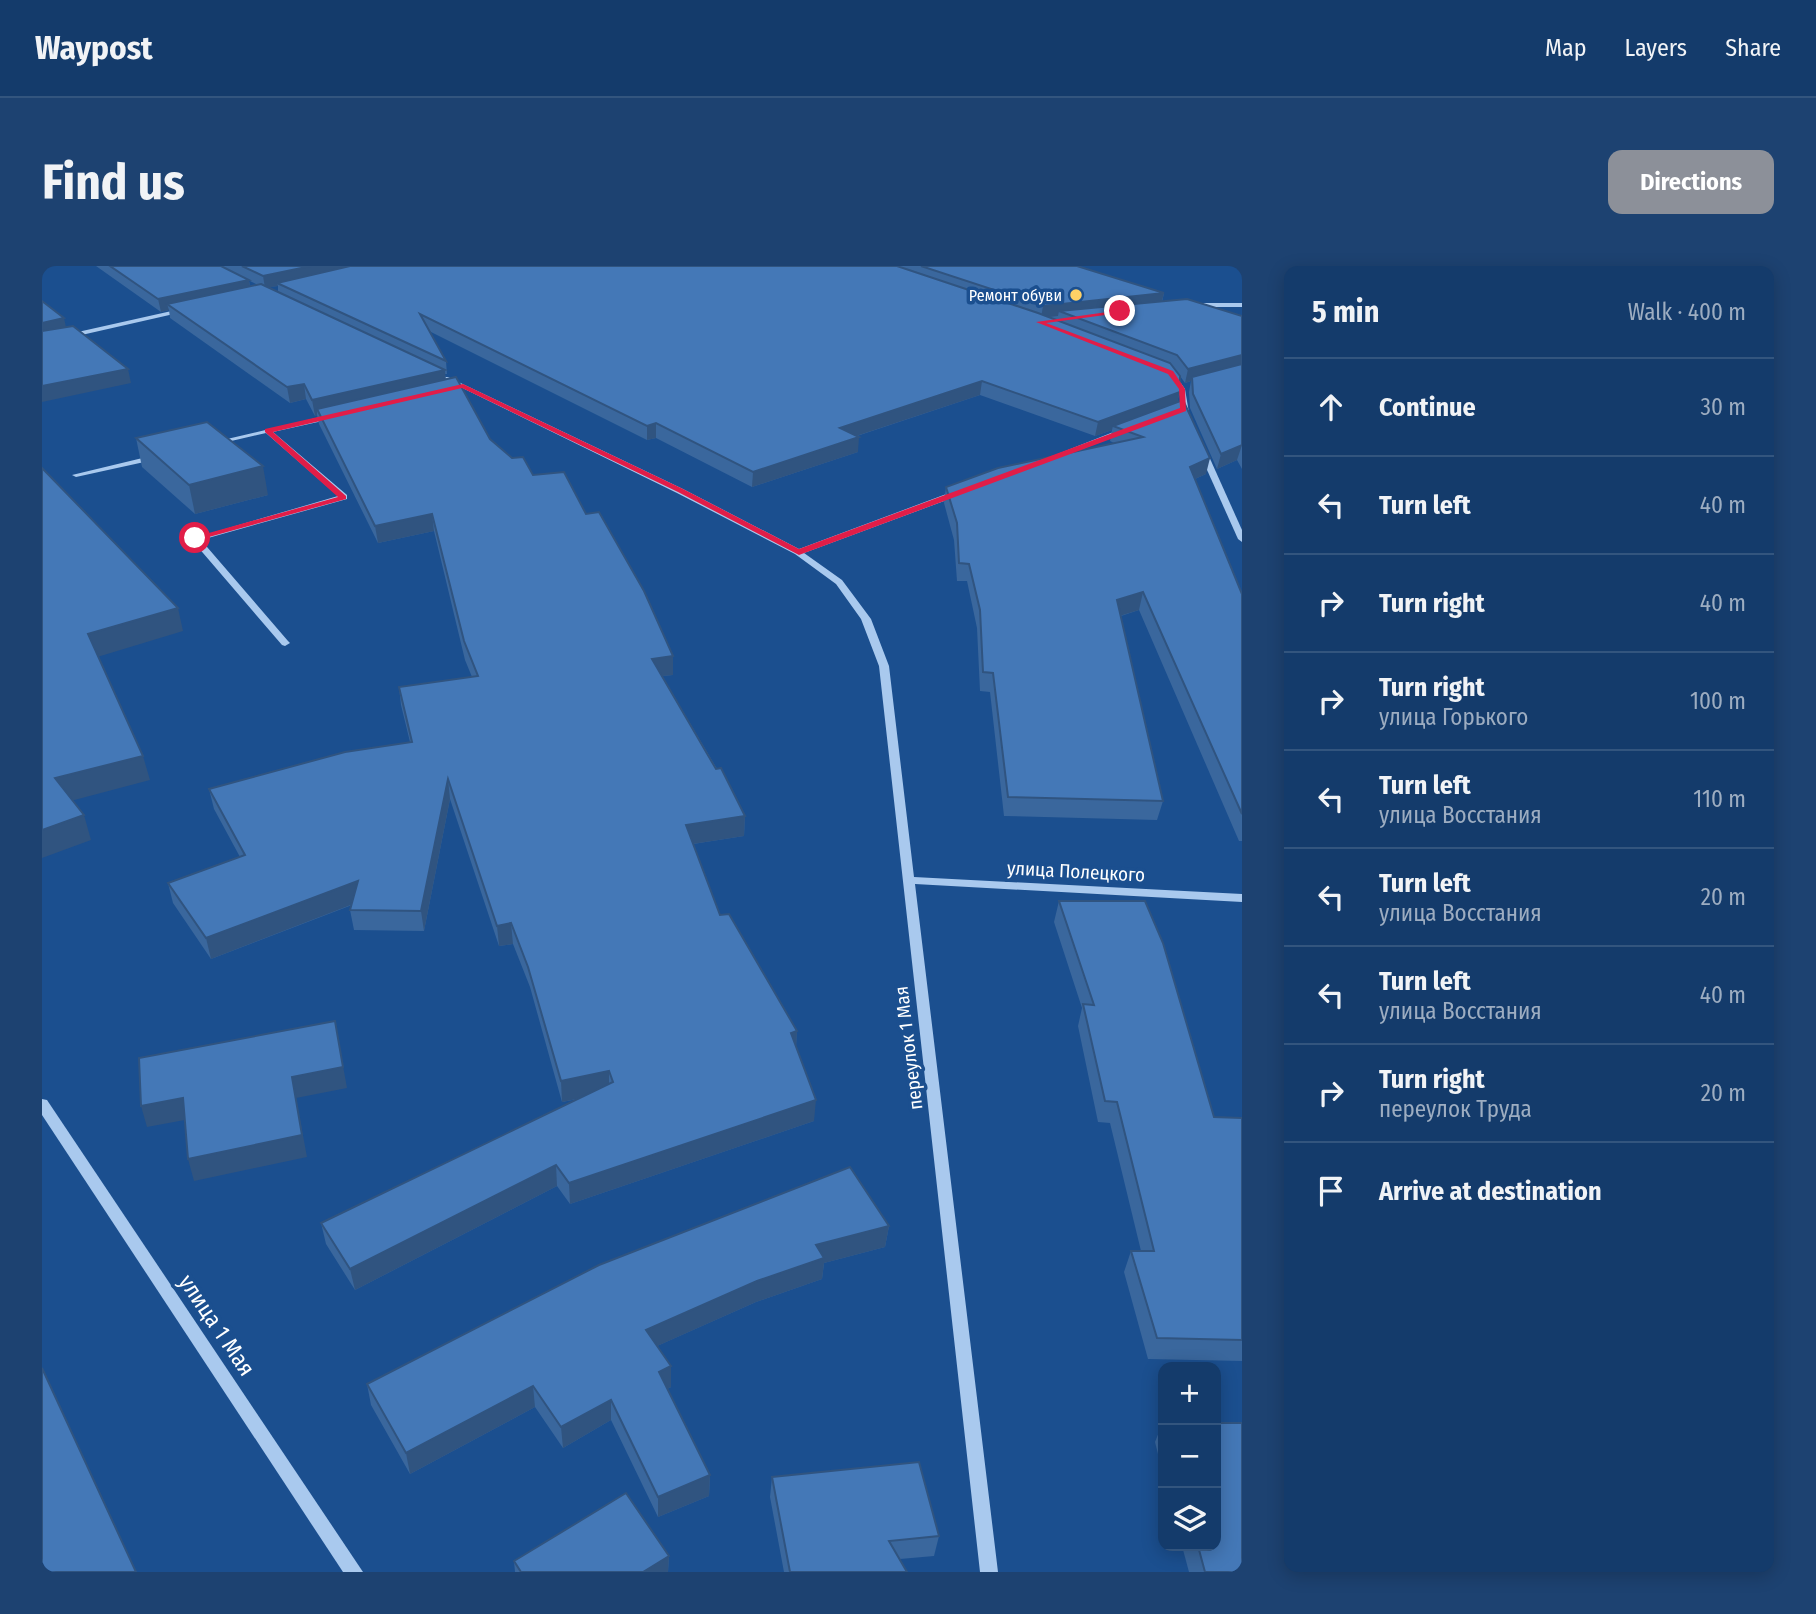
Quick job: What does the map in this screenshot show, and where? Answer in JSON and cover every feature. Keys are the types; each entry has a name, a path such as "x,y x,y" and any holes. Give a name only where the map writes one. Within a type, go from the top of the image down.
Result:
{"street":[{"path":"1180,306 1242,305"},
{"path":"42,342 198,307"},
{"path":"1160,368 1171,373 1182,389 1183,410 1189,421"},
{"name":"переулок 1 Мая","path":"438,374 799,552 839,582 866,620 884,666 989,1572"},
{"path":"450,389 463,386"},
{"path":"1182,389 1194,386"},
{"path":"204,446 346,413"},
{"path":"268,431 344,497 195,538 285,643"},
{"path":"1199,445 1242,539"},
{"path":"76,475 166,454"},
{"name":"улица Полецкого","path":"908,880 1242,898"},
{"name":"улица 1 Мая","path":"42,1104 354,1572"}],"lane":[{"path":"1170,414 1183,410"},
{"path":"1042,462 1132,428"},
{"path":"799,552 965,490"}],"building":[{"path":"110,266 221,266 249,280 158,299"},
{"path":"242,266 311,266 263,276"},
{"path":"350,266 897,266 1038,313 1170,363 1180,376 1180,392 1098,422 982,381 840,428 859,437 753,472 656,423 647,426 420,314 446,361 277,283"},
{"path":"921,266 1077,266 1164,293 1043,306"},
{"path":"261,284 445,370 312,400 304,384 287,387 167,304"},
{"path":"1187,299 1242,316 1242,355 1188,369 1177,355 1059,311"},
{"path":"42,301 64,318 42,323"},
{"path":"73,326 128,369 42,386 42,331"},
{"path":"1242,364 1242,445 1221,454 1193,394 1192,377"},
{"path":"456,377 490,439 512,458 523,457 533,475 564,472 586,514 599,512 644,591 673,656 652,659 716,769 721,768 745,816 686,825 720,915 729,914 797,1031 791,1033 816,1100 569,1183 556,1165 350,1269 321,1223 613,1082 609,1071 561,1081 528,967 511,923 497,926 448,779 421,911 350,910 358,881 206,938 168,883 245,855 209,789 345,752 412,742 399,687 478,676 464,641 432,514 375,526 317,409"},
{"path":"1183,400 1210,458 1190,467 1242,594 1242,814 1143,592 1117,600 1163,801 1008,797 993,673 983,672 980,610 969,564 959,563 957,523 946,487 998,468 1143,437 1113,426"},
{"path":"207,422 263,466 189,485 136,438"},
{"path":"42,468 178,608 88,634 143,756 55,778 84,815 42,830"},
{"path":"1059,901 1145,901 1163,943 1214,1117 1242,1118 1242,1340 1157,1338 1131,1251 1154,1251 1117,1102 1105,1101 1083,1004 1094,1005"},
{"path":"335,1021 343,1067 292,1077 302,1135 188,1159 183,1098 141,1106 139,1058"},
{"path":"850,1167 889,1226 816,1245 824,1258 757,1281 646,1330 671,1366 659,1372 710,1475 658,1497 611,1400 561,1427 533,1386 406,1453 367,1384 599,1265"},
{"path":"42,1368 136,1572 42,1572"},
{"path":"1221,1423 1242,1423 1242,1572 1205,1572 1199,1551 1221,1551"},
{"path":"919,1462 939,1536 889,1541 907,1572 790,1572 772,1477"},
{"path":"626,1493 669,1556 643,1572 521,1572 514,1561"}],"place":[{"name":"Ремонт обуви","path":"1076,295"}],"route":[{"path":"195,538 344,497 268,431 463,386 799,552 1183,410 1182,389 1171,373 1039,322 1120,311"}]}
